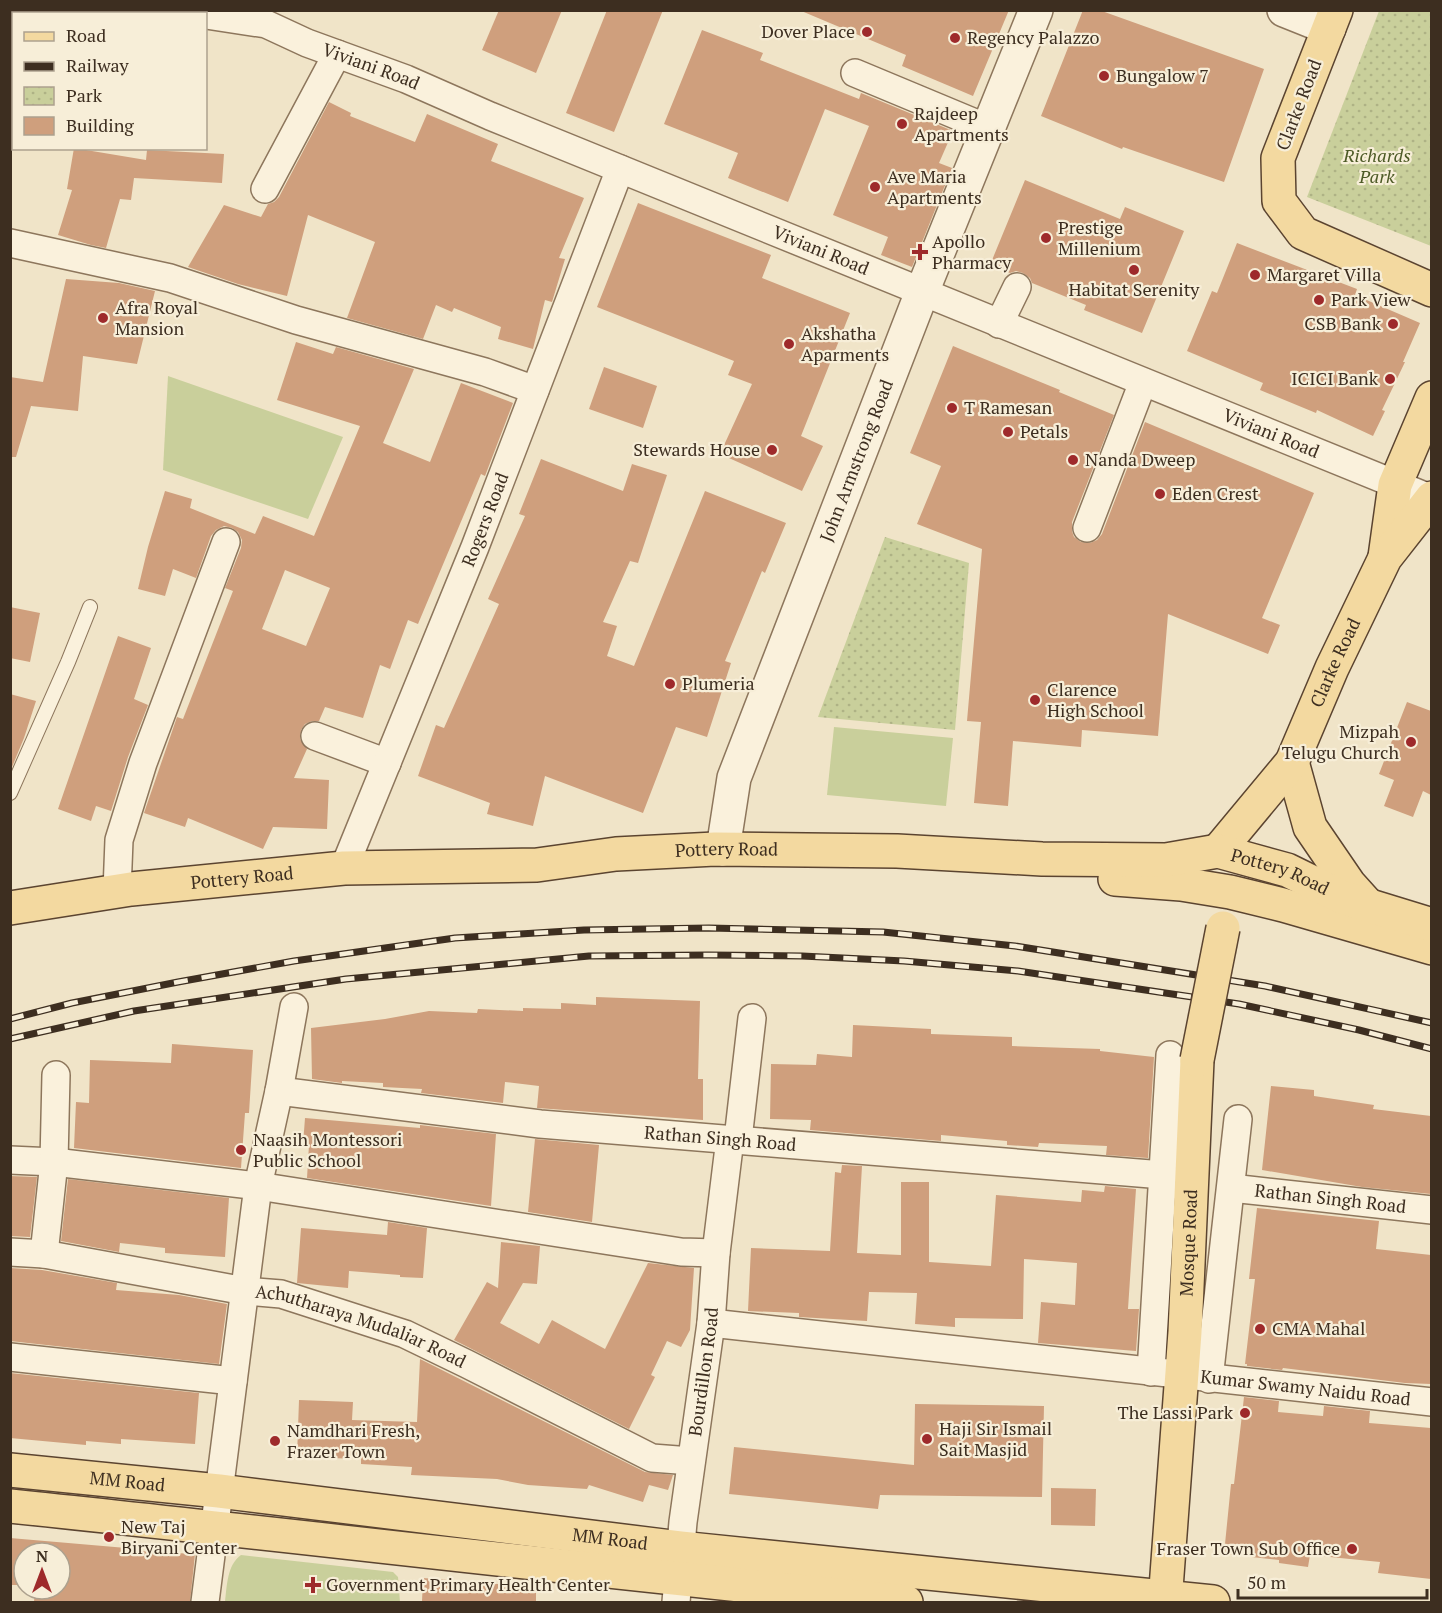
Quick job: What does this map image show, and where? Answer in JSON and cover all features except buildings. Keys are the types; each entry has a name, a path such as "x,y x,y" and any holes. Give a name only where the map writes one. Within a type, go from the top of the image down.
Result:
{"main road":[{"name":"Clarke Road","path":"1332,19 1278,158 1279,201 1302,233 1431,290"},
{"name":"Clarke Road","path":"1385,558 1395,485 1431,398"},
{"name":"Clarke Road","path":"1218,851 1292,762 1332,668 1385,558 1431,499"},
{"path":"1292,762 1310,826 1349,884 1368,905"},
{"name":"Pottery Road","path":"537,865 616,854 731,849 897,851 1042,859 1155,860 1218,851 1287,870 1344,898 1431,925"},
{"name":"Pottery Road","path":"10,908 117,891 344,868 537,865 615,869 888,869 1090,877 1181,884 1230,892 1283,905 1431,948"},
{"name":"Mosque Road","path":"1165,1600 1181,1376 1184,1057 1223,928 1230,892"},
{"name":"MM Road","path":"10,1470 219,1491 678,1577 1061,1588 1165,1600 1213,1602"},
{"name":"MM Road","path":"10,1506 906,1602"}],"street":[{"name":"John Armstrong Road","path":"731,849 752,784 858,507 928,295 987,128 1036,10"},
{"name":"John Armstrong Road","path":"928,295 949,251 1049,10"},
{"path":"1284,10 1332,19"},
{"name":"Viviani Road","path":"207,15 269,17 307,43 406,79 490,116 1431,499"},
{"path":"265,189 338,54"},
{"path":"855,73 987,128"},
{"name":"Rogers Road","path":"344,868 475,547 621,169"},
{"path":"10,243 170,278 296,320 485,372 535,390"},
{"path":"999,324 1017,287"},
{"path":"1087,528 1143,382"},
{"path":"117,891 119,840 143,764 226,542"},
{"path":"315,736 387,763"},
{"path":"205,1602 258,1186 294,1007"},
{"name":"Bourdillon Road","path":"678,1577 691,1461 711,1323 716,1253 752,1018"},
{"path":"1181,1376 1163,1175 1184,1057"},
{"path":"44,1254 54,1162 56,1075"},
{"name":"Rathan Singh Road","path":"279,1090 540,1124 1163,1175"},
{"path":"1181,1376 1231,1188 1238,1119"},
{"path":"10,1160 54,1162 258,1186 681,1252 716,1253"},
{"name":"Rathan Singh Road","path":"1231,1188 1431,1210"},
{"name":"Achutharaya Mudaliar Road","path":"10,1252 44,1254 245,1291 280,1294 405,1334 652,1458 691,1461"},
{"name":"Kumar Swamy Naidu Road","path":"711,1323 1431,1402"},
{"path":"10,1357 233,1381"}],"lane":[{"path":"10,793 90,607"}],"green space":[{"name":"Richards Park","path":"1379,11 1431,11 1431,246 1307,197"},
{"path":"168,376 343,437 308,519 163,470"},
{"path":"885,537 969,563 955,730 818,717"},
{"path":"834,727 953,738 946,806 827,795"},
{"name":"Government Primary Health Center","path":"241,1555 393,1572 398,1577 400,1602 225,1602 230,1570"}],"railway":[{"path":"10,1019 72,1003 178,982 294,961 455,938 584,930 709,928 883,932 1015,946 1265,986 1432,1023"},
{"path":"10,1039 134,1011 346,979 589,956 708,955 802,956 904,961 1018,971 1239,1004 1359,1030 1432,1049"}],"place":[{"name":"Dover Place","path":"867,32"},
{"name":"Regency Palazzo","path":"955,38"},
{"name":"Bungalow 7","path":"1104,76"},
{"name":"Rajdeep Apartments","path":"902,124"},
{"name":"Ave Maria Apartments","path":"875,187"},
{"name":"Prestige Millenium","path":"1046,238"},
{"name":"Apollo Pharmacy","path":"920,252"},
{"name":"Habitat Serenity","path":"1134,270"},
{"name":"Margaret Villa","path":"1255,275"},
{"name":"Park View","path":"1319,300"},
{"name":"Afra Royal Mansion","path":"103,318"},
{"name":"CSB Bank","path":"1393,324"},
{"name":"Akshatha Aparments","path":"789,344"},
{"name":"ICICI Bank","path":"1390,379"},
{"name":"T Ramesan","path":"952,408"},
{"name":"Petals","path":"1008,432"},
{"name":"Stewards House","path":"772,450"},
{"name":"Nanda Dweep","path":"1073,460"},
{"name":"Eden Crest","path":"1160,494"},
{"name":"Plumeria","path":"670,684"},
{"name":"Clarence High School","path":"1035,700"},
{"name":"Mizpah Telugu Church","path":"1411,742"},
{"name":"Naasih Montessori Public School","path":"241,1150"},
{"name":"CMA Mahal","path":"1260,1329"},
{"name":"The Lassi Park","path":"1245,1413"},
{"name":"Haji Sir Ismail Sait Masjid","path":"927,1439"},
{"name":"Namdhari Fresh, Frazer Town","path":"275,1441"},
{"name":"New Taj Biryani Center","path":"109,1537"},
{"name":"Fraser Town Sub Office","path":"1352,1549"},
{"name":"Government Primary Health Center","path":"313,1585"}]}
